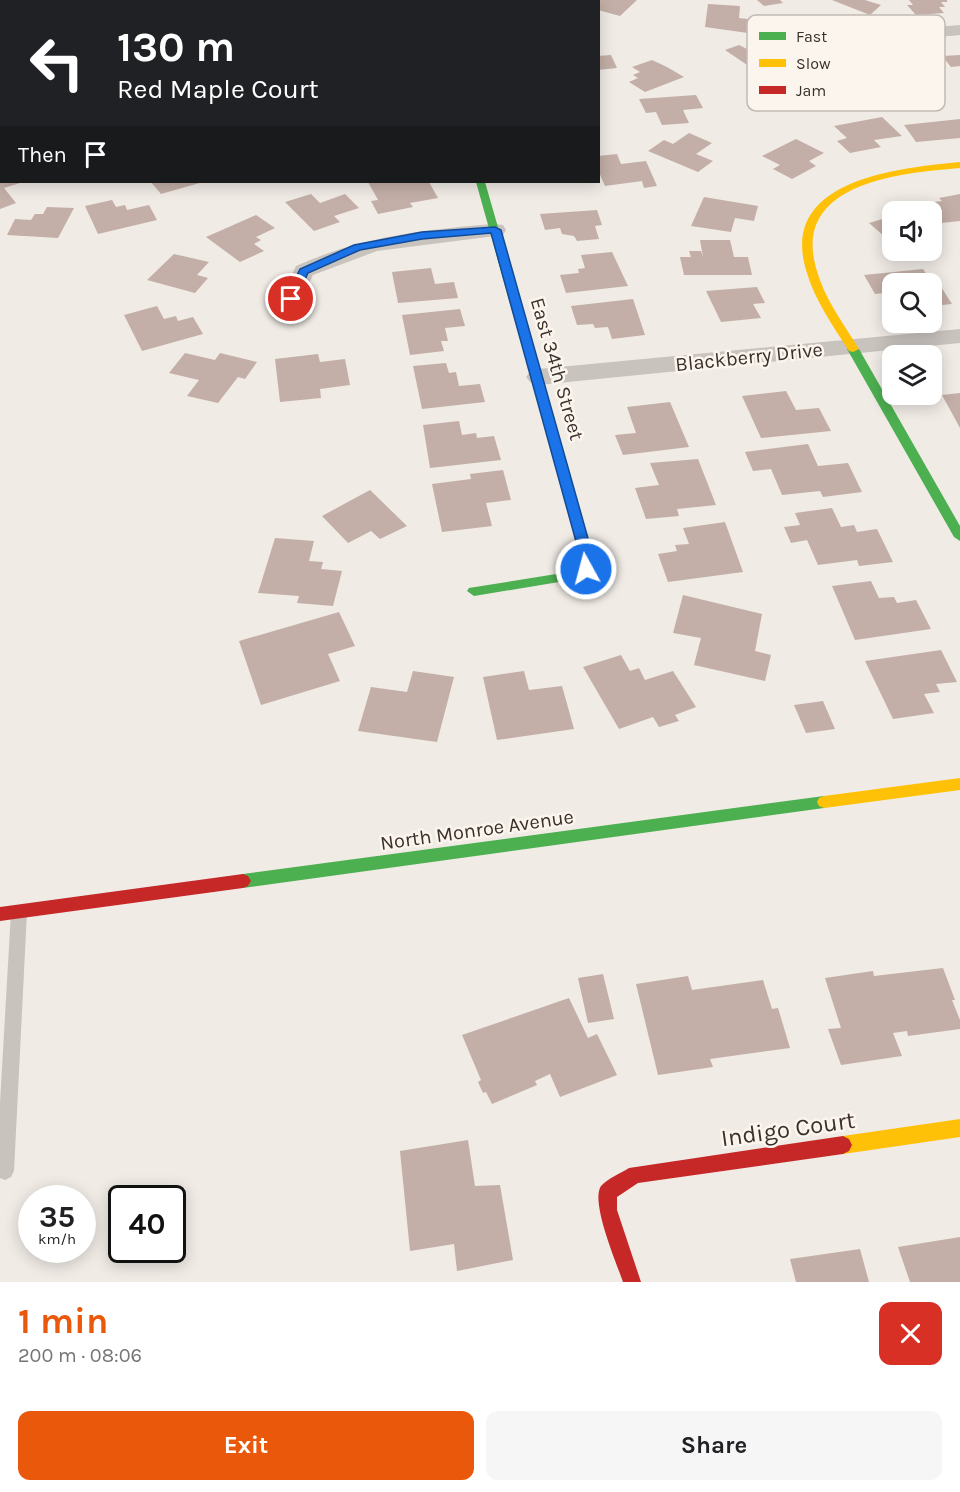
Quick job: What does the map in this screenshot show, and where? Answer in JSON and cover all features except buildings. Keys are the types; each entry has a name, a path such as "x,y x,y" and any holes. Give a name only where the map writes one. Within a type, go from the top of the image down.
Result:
{"street":[{"path":"945,31 960,30"},
{"path":"960,165 876,176 840,190 825,202 808,229 808,258 825,299 854,346 960,537"},
{"name":"East 34th Street","path":"474,591 578,575 586,569 587,556 538,377 480,183"},
{"path":"291,299 304,271 358,247 422,236 495,230"},
{"name":"Blackberry Drive","path":"538,377 960,336"},
{"name":"North Monroe Avenue","path":"0,914 960,784"},
{"name":"Indigo Court","path":"632,1282 608,1210 608,1192 635,1174 960,1128"}],"lane":[{"path":"5,1171 19,912"}],"traffic: fast":[{"path":"474,591 578,575 586,569 587,557 480,183"},
{"path":"853,349 960,537"},
{"path":"243,881 824,802"}],"traffic: slow":[{"path":"853,349 820,294 808,258 809,231 819,210 836,194 858,183 911,170 960,165"},
{"path":"824,802 960,784"},
{"path":"843,1145 960,1128"}],"traffic: jam":[{"path":"0,914 243,881"},
{"path":"632,1282 608,1210 608,1192 635,1174 843,1145"}],"route":[{"path":"291,299 304,271 331,257 358,247 422,236 495,230 587,556 586,569"}]}
